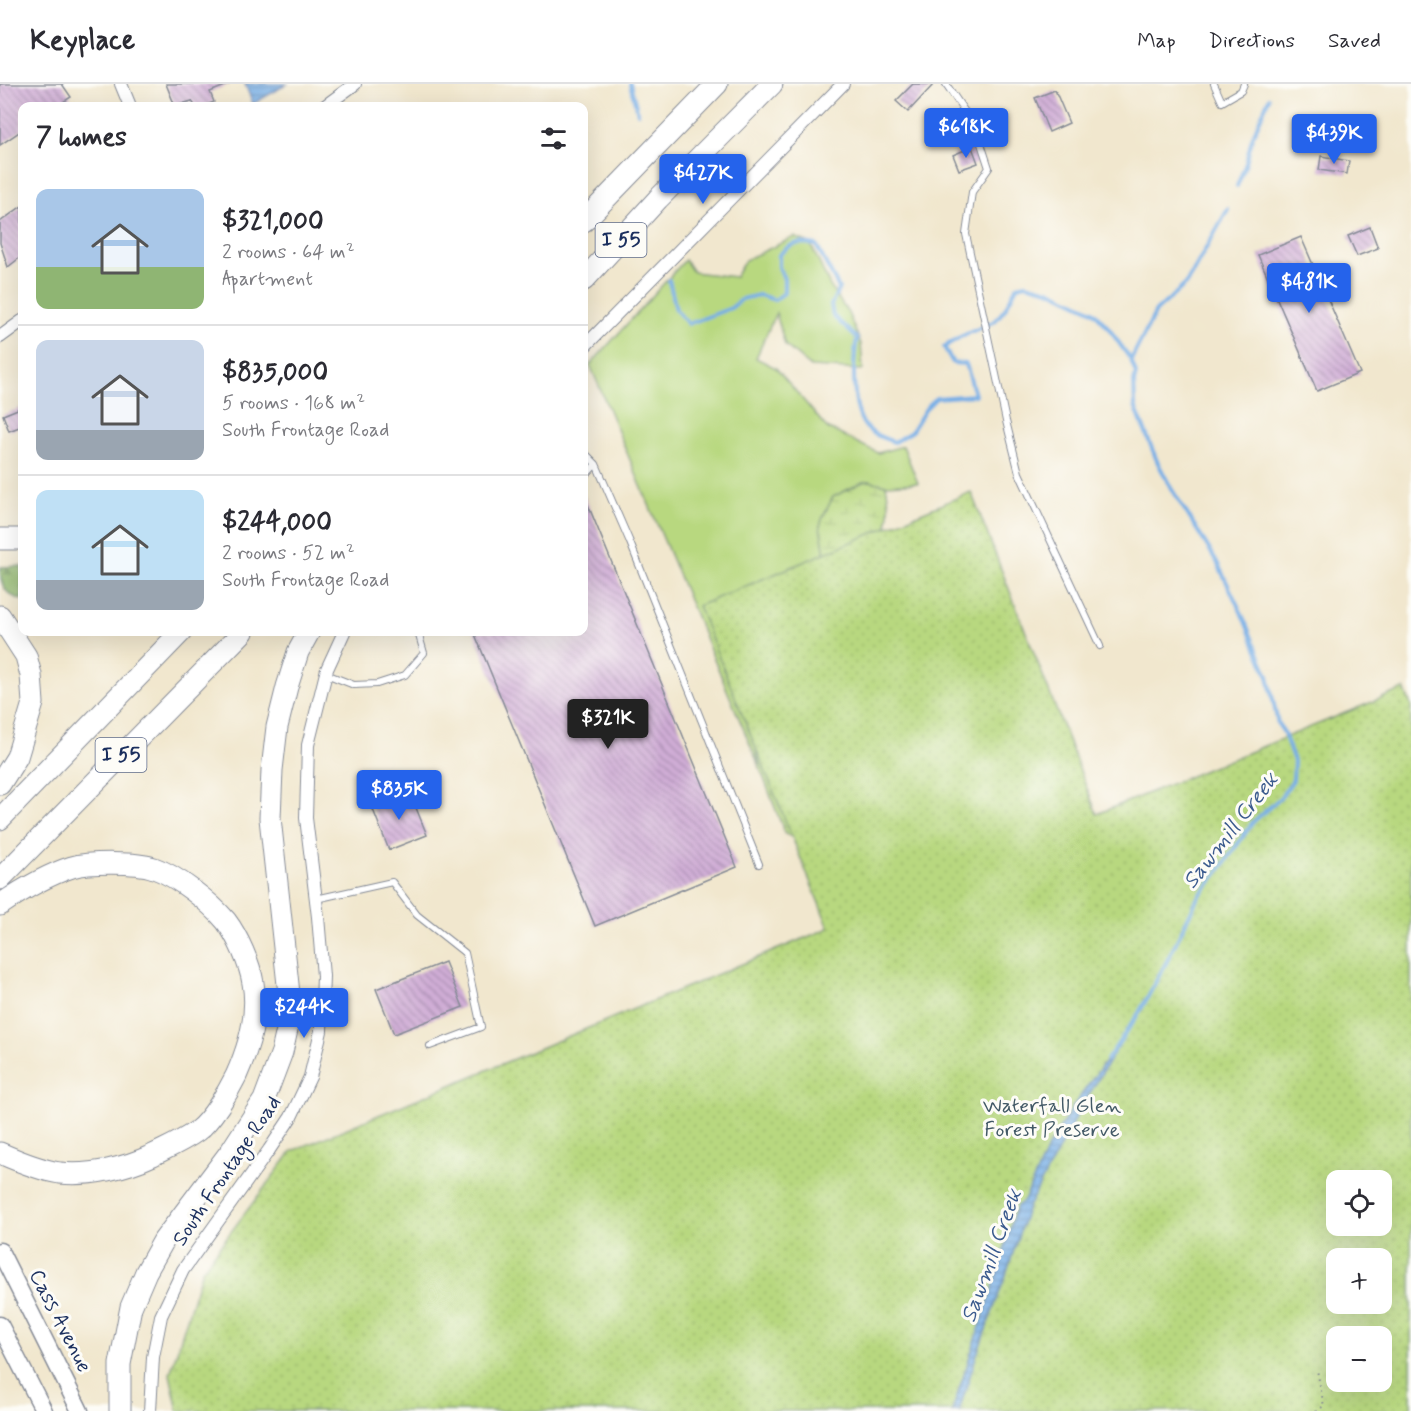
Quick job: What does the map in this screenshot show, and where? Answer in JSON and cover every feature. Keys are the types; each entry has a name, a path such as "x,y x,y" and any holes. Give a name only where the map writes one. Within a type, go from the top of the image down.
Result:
{"highway":[{"name":"I 55","path":"588,217 717,84"},
{"name":"I 55","path":"588,276 658,199 772,84"},
{"path":"0,539 18,539"},
{"path":"0,616 26,656 31,675 33,704 17,757 0,784"},
{"name":"I 55","path":"0,819 177,636"},
{"name":"I 55","path":"0,879 239,636"},
{"path":"120,1411 120,1364 131,1307 146,1272 164,1240 231,1150 264,1100 285,1041 290,1003 270,818 272,770 277,727 298,652 307,636"},
{"path":"0,905 18,893 74,867 108,864 152,867 191,889 226,922 243,950 253,983 254,1010 250,1038 240,1067 228,1091 198,1130 173,1145 142,1160 91,1173 59,1173 0,1153"}],"main road":[{"name":"Cass Avenue","path":"0,1251 80,1411"},
{"path":"0,1325 44,1411"}],"street":[{"path":"121,84 128,102"},
{"path":"588,343 843,84"},
{"path":"330,102 349,86"},
{"path":"0,337 18,324"},
{"name":"South Frontage Road","path":"150,1411 153,1357 161,1316 183,1270 291,1117 310,1077 321,1031 323,975 306,818 308,746 326,674 342,636"}],"lane":[{"path":"946,84 976,128 989,168 972,192 966,234 1006,421 1020,473 1100,645"},
{"path":"1214,84 1222,102 1241,91 1244,84"},
{"path":"588,456 596,464 629,540 759,864"},
{"path":"588,473 596,464"},
{"path":"326,674 354,684 377,684 405,675 424,653 419,636"},
{"path":"316,899 392,882 417,915 465,953 481,1027 430,1046"}],"path":[{"path":"1316,1411 1324,1406 1317,1370"}],"green space":[{"path":"794,237 810,243 830,286 848,313 861,344 863,370 811,367 785,345 776,313 756,358 776,368 827,428 878,453 903,446 918,483 886,485 870,481 863,482 833,497 820,526 826,574 754,739 760,768 590,365 685,260 693,272 735,277 745,260"},
{"path":"870,481 886,485 889,503 887,524 804,843 785,834 760,768 754,739 826,574 820,526 823,517 833,497 863,482"},
{"name":"Waterfall Glen Forest Preserve","path":"971,492 1097,814 1404,689 1411,705 1411,1411 178,1411 170,1374 202,1270 292,1151 829,928 698,606"},
{"path":"18,566 18,598 11,595 5,588 1,579 0,567"}],"water":[{"path":"245,84 287,84 256,102 252,102"},
{"path":"1127,1031 1081,1108 1027,1209 959,1411 952,1411 1000,1266 1017,1206 1024,1201 1049,1145 1076,1102"}],"building":[{"path":"0,84 62,84 71,97 63,102 18,102 18,133 0,145"},
{"path":"166,84 230,84 210,92 214,102 173,102"},
{"path":"913,84 934,84 908,112 896,101"},
{"path":"1055,90 1069,123 1049,132 1035,98"},
{"path":"972,147 978,163 959,170 953,155"},
{"path":"1321,156 1349,161 1347,174 1319,170"},
{"path":"18,209 18,259 8,267 0,243 0,222"},
{"path":"1370,227 1378,248 1357,256 1348,236"},
{"path":"1301,237 1360,373 1317,391 1258,255"},
{"path":"18,409 18,428 9,431 3,415"},
{"path":"588,505 737,867 595,926 476,636 588,636"},
{"path":"410,793 427,835 389,850 372,807"},
{"path":"445,962 463,1007 394,1034 376,989"}],"waterway":[{"path":"630,84 638,113"},
{"name":"Sawmill Creek","path":"1237,186 1252,138 1269,98"},
{"name":"Sawmill Creek","path":"1131,360 1156,311 1186,284 1228,209"},
{"path":"669,280 676,310 688,324 731,308 742,299 759,295 775,300 784,293 784,279 779,267 779,255 788,247 796,244 816,245 839,288 831,305 833,316 857,338 854,384 860,418 871,432 894,442 911,432 927,407 936,398 975,395 966,364 953,363 944,347 995,321 1005,309 1017,286 1026,284 1049,290 1093,311 1107,326 1131,360 1136,374 1135,406 1157,461 1217,562 1241,612 1268,676 1278,724 1283,731 1294,761 1293,780 1281,797 1253,822 1198,897 1139,1013 1107,1060"}]}
